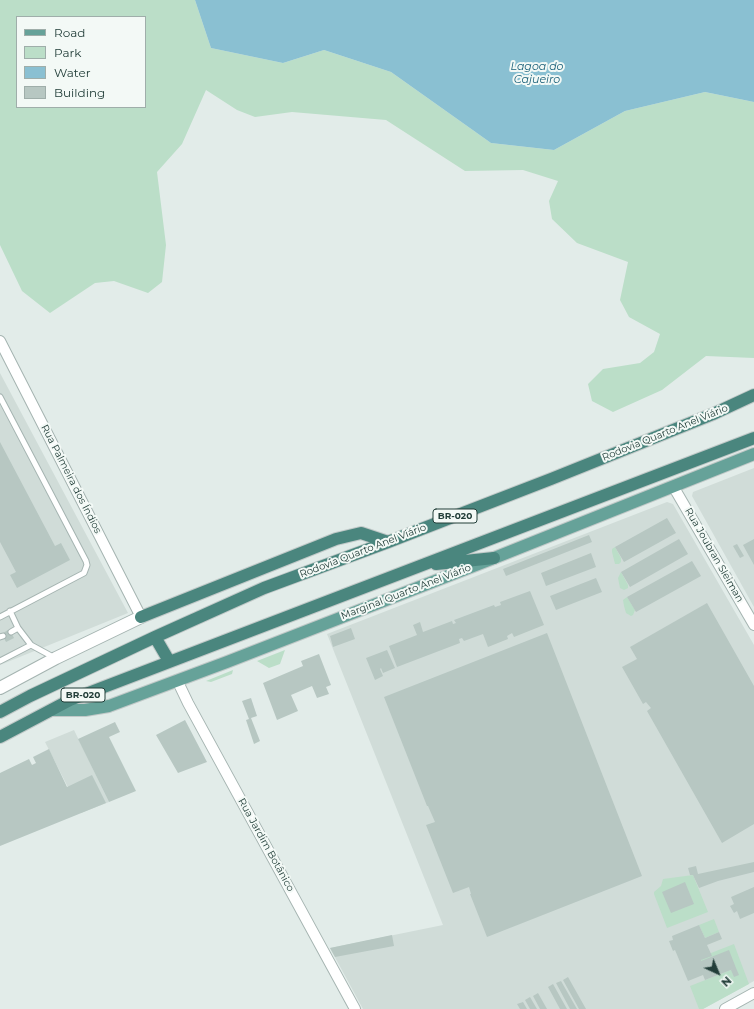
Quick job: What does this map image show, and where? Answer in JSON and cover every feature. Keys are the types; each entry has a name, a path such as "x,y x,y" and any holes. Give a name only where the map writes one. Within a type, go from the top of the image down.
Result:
{"highway":[{"name":"Rodovia Quarto Anel Viário","path":"0,712 155,636 264,588 551,479 713,414 754,395"},
{"name":"BR-020","path":"0,737 70,700 754,438"},
{"path":"141,617 336,539 361,533 388,542"},
{"path":"413,568 494,558"},
{"path":"155,636 169,662"}],"main road":[{"name":"Marginal Quarto Anel Viário","path":"52,710 85,710 109,706 227,662 494,558 754,454"}],"street":[{"name":"Rua Palmeira dos Índios","path":"0,341 141,617"},
{"name":"Rua Joubran Sleiman","path":"673,486 754,625"},
{"path":"0,688 56,658 141,617"},
{"name":"Rua Jardim Botânico","path":"177,680 188,703 355,1009"},
{"path":"725,1009 754,993"}],"lane":[{"path":"0,397 86,561 87,566 84,573 0,617"},
{"path":"10,611 18,628 30,645 56,658"},
{"path":"11,632 18,628"},
{"path":"0,661 30,645"}],"shaded area":[{"path":"0,373 128,613 0,665"},
{"path":"754,468 754,607 692,496 693,492"},
{"path":"667,502 673,504 754,645 754,981 703,1009 363,1009 330,948 443,925 327,634"},
{"path":"74,730 109,802 81,813 45,742"}],"green space":[{"path":"0,0 195,0 211,48 283,63 324,50 391,72 491,143 554,150 625,111 705,92 754,102 754,358 706,356 662,390 613,412 592,401 588,384 603,369 640,363 654,352 660,334 629,317 620,300 628,262 577,243 552,219 549,201 558,181 523,170 465,171 386,120 292,112 255,117 237,110 206,90 182,144 157,172 166,245 162,282 148,293 114,281 95,283 50,313 22,291 0,245"},
{"path":"615,547 621,558 621,562 619,564 615,564 612,552 612,549"},
{"path":"621,572 628,585 628,588 624,590 620,588 618,578"},
{"path":"627,597 635,610 631,616 626,613 624,606 623,600"},
{"path":"285,650 280,664 269,668 257,661"},
{"path":"233,670 232,674 211,682 206,681"},
{"path":"693,875 708,912 667,928 654,892 661,886 663,879"},
{"path":"714,919 719,932 705,938 699,925"},
{"path":"734,944 749,984 703,1009 699,1009 690,986 736,968 701,960 711,953"}],"water":[{"name":"Lagoa do Cajueiro","path":"195,0 754,0 754,102 705,92 625,111 554,150 491,143 391,72 324,50 283,63 211,48"}],"building":[{"path":"0,442 55,546 61,543 70,560 17,588 10,575 16,572 0,542"},
{"path":"667,518 676,533 624,562 615,547"},
{"path":"589,535 592,542 506,576 503,569"},
{"path":"679,539 688,554 630,587 621,572"},
{"path":"754,539 754,565 743,545"},
{"path":"737,544 744,556 740,558 733,546"},
{"path":"591,553 596,567 546,586 541,573"},
{"path":"692,561 701,576 636,612 627,597"},
{"path":"596,578 602,592 556,610 550,596"},
{"path":"530,591 544,625 514,637 512,633 507,636 508,639 488,647 483,634 464,641 462,638 459,639 460,643 397,667 389,646 417,635 413,625 420,622 423,632 452,621 453,624 456,623 454,620 494,605 495,607 501,605 500,602"},
{"path":"707,603 754,686 754,824 722,843 647,711 651,708 646,702 643,704 622,667 637,659 630,647"},
{"path":"351,628 355,639 333,647 330,636"},
{"path":"8,630 14,638 6,642 3,633"},
{"path":"547,633 642,876 487,937 470,894 469,887 453,893 426,825 435,822 427,806 384,697"},
{"path":"387,650 395,668 383,673 381,668 380,669 383,676 375,680 366,658"},
{"path":"319,654 331,685 326,687 329,694 317,698 312,686 291,695 298,711 277,720 263,683 303,666 301,661"},
{"path":"251,698 257,716 251,718 260,741 254,744 246,720 249,719 242,701"},
{"path":"185,720 207,762 178,773 156,735"},
{"path":"115,722 120,732 109,737 136,791 109,802 78,739"},
{"path":"49,749 67,787 92,775 106,803 0,846 0,773 29,759 32,765 36,763 33,757"},
{"path":"754,862 754,872 718,881 699,888 693,875 690,875 688,868 696,866 698,874"},
{"path":"685,882 694,904 671,913 662,892"},
{"path":"754,887 754,913 740,919 737,911 734,913 730,906 734,904 731,897"},
{"path":"699,925 705,938 719,932 722,939 707,945 712,956 701,961 729,950 736,968 705,980 703,975 688,981 675,950 673,951 669,941 673,940 672,936"},
{"path":"392,935 394,946 335,957 330,948"},
{"path":"736,968 739,975 734,977 731,970"},
{"path":"568,977 586,1009 579,1009 563,980"},
{"path":"561,981 577,1009 570,1009 556,983"},
{"path":"553,984 567,1009 560,1009 548,987"},
{"path":"538,993 547,1009 540,1009 533,996"},
{"path":"530,997 537,1009 530,1009 525,1000"},
{"path":"523,1002 527,1009 520,1009 517,1004"}]}
